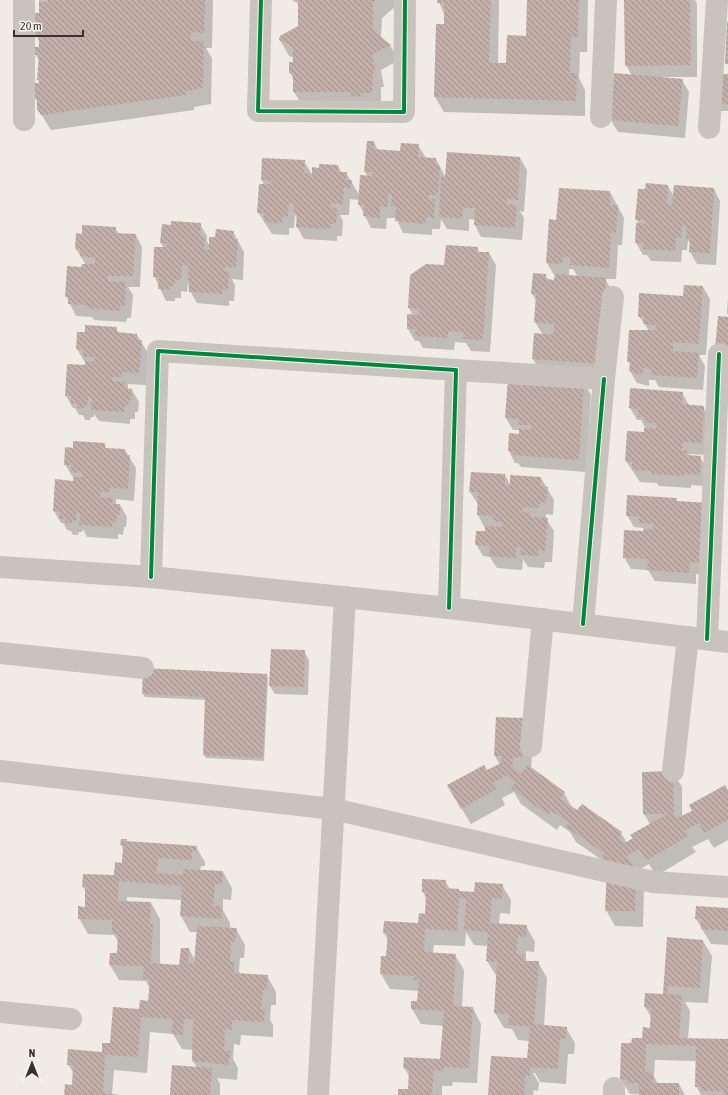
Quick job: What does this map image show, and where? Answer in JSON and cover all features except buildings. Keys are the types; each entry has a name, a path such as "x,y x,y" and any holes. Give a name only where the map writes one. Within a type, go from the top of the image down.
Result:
{"street":[{"path":"24,0 24,120"},
{"path":"261,0 258,111 404,112 405,0"},
{"path":"601,117 606,0"},
{"path":"708,128 717,0"},
{"path":"583,624 612,297"},
{"path":"151,577 158,351 604,379"},
{"path":"673,771 708,640 719,354"},
{"path":"449,608 456,370"},
{"path":"0,566 151,577 345,597 543,619 708,640"},
{"path":"318,1095 345,597"},
{"path":"531,746 543,619"},
{"path":"0,653 143,668"},
{"path":"0,771 333,809 653,882 728,887"},
{"path":"0,1012 72,1019"}],"cycle path":[{"path":"261,0 258,111 404,112 405,0"},
{"path":"151,577 158,351 456,370 449,608"},
{"path":"707,639 719,354"},
{"path":"583,624 604,379"}]}
